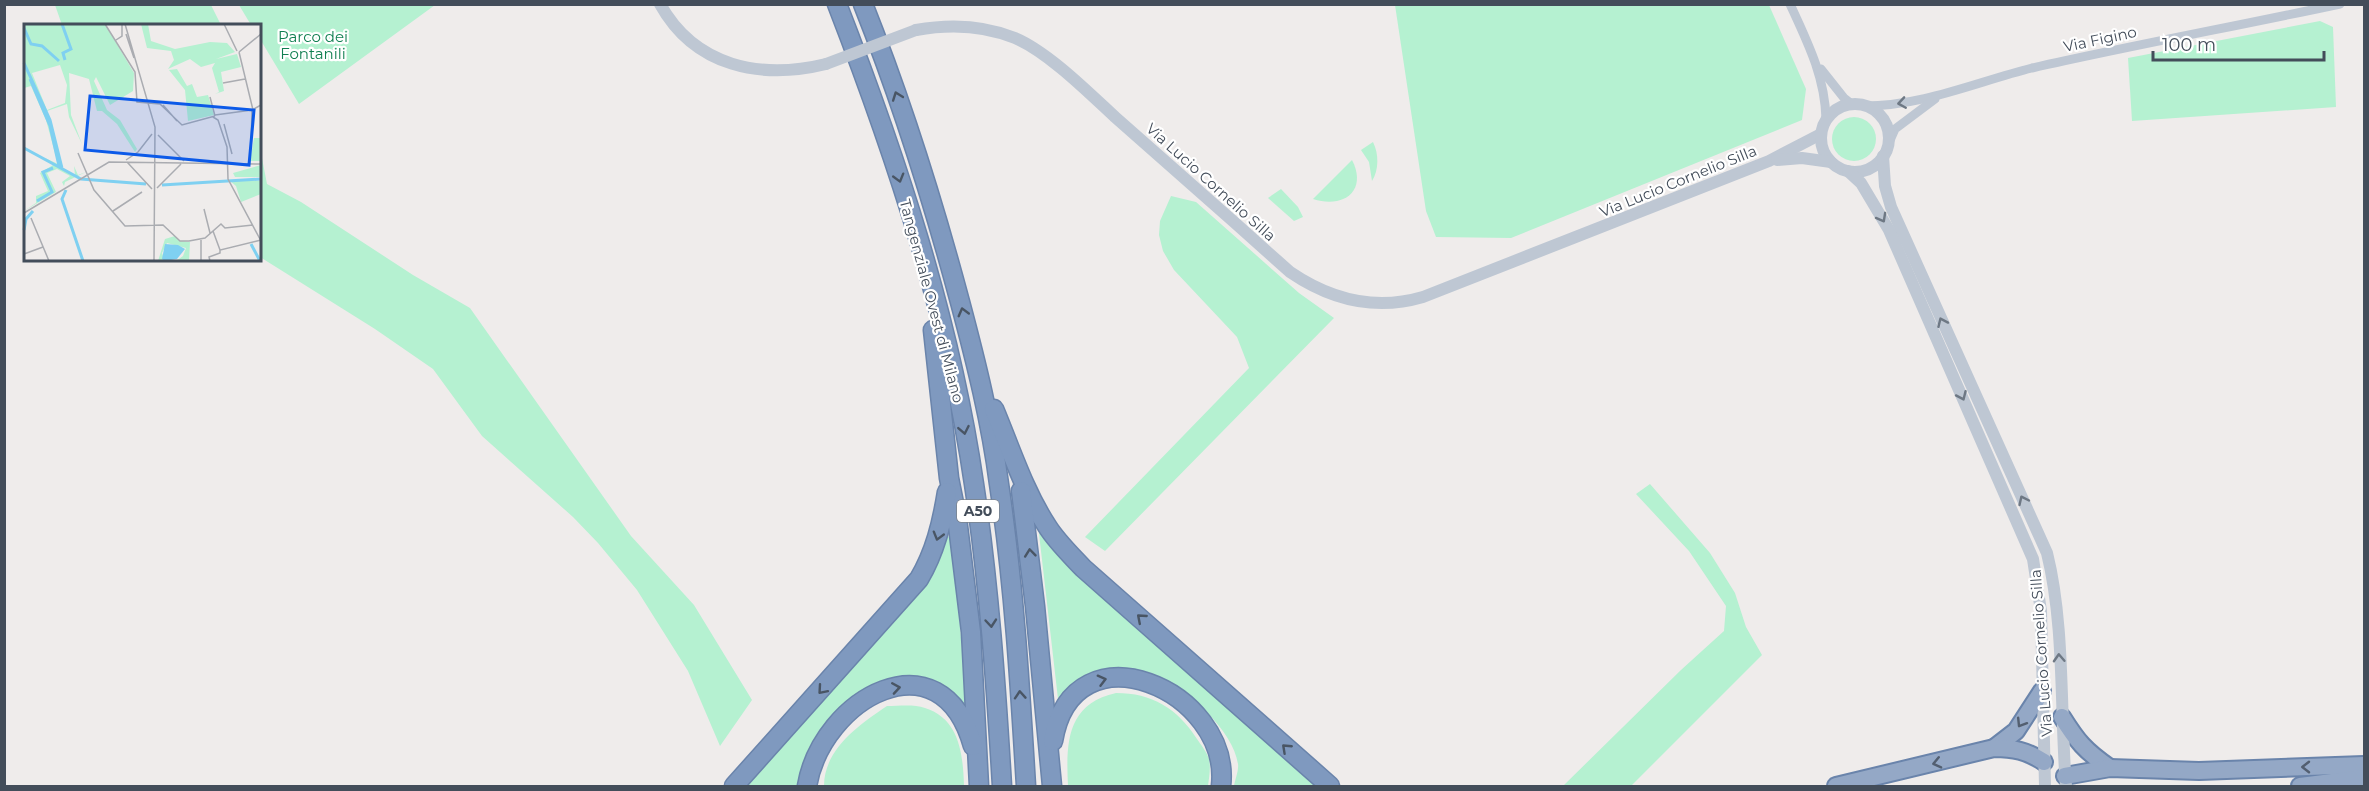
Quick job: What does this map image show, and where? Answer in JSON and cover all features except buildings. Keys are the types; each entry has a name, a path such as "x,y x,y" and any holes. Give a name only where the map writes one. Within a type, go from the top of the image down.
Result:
{"highway":[{"name":"Tangenziale Ovest di Milano","path":"837,4 891,149 927,271 957,390 974,482 987,575 1002,786"},
{"name":"Tangenziale Ovest di Milano","path":"863,4 916,151 943,237 978,369 999,482 1010,571 1026,786"},
{"path":"927,271 949,478 957,518 971,632 979,786"},
{"path":"978,369 1017,465 1047,526 1077,561 1330,786"},
{"path":"1017,465 1027,524 1052,786"},
{"path":"734,786 919,579 929,562 937,540 949,478"},
{"path":"1050,757 1055,730 1069,700 1081,688 1096,681 1115,677 1131,677 1151,682 1166,691 1182,701 1199,718 1210,732 1218,749 1221,763 1221,786"},
{"path":"807,786 817,754 840,719 857,703 875,693 906,686 923,688 938,694 949,702 967,728 978,762"},
{"path":"1994,748 2016,731 2042,691"},
{"path":"2062,717 2088,754 2110,768"},
{"path":"1836,786 1994,748 2026,752 2044,762"},
{"path":"2066,781 2110,768 2199,771 2364,765"},
{"path":"2300,786 2364,778"}],"street":[{"name":"Via Lucio Cornelio Silla","path":"660,4 669,21 684,38 725,61 748,69 775,72 800,71 826,64 916,30 955,26 975,27 998,31 1018,39 1041,54 1080,86 1290,272 1326,293 1367,303 1404,302 1423,297 1769,161 1821,134 1827,119 1825,93 1818,66 1790,4"},
{"name":"Via Figino","path":"1859,105 1904,103 1939,96 2032,68 2340,4"},
{"name":"Via Lucio Cornelio Silla","path":"1818,66 1844,98 1881,118 1888,132 1885,186 1891,207 2047,553 2053,575 2056,605 2066,781"},
{"name":"Via Figino","path":"1886,150 1895,129 1939,96"},
{"path":"1827,119 1838,109 1859,105"},
{"path":"1821,134 1822,149 1831,162"},
{"path":"1848,171 1863,171 1870,168 1886,150"},
{"name":"Via Lucio Cornelio Silla","path":"1769,161 1802,158 1831,162 1848,171 1865,188 1889,230 2033,559 2041,611 2045,785"},
{"path":"2044,762 2066,781"},
{"path":"2045,785 2066,781"}],"green space":[{"path":"55,5 211,5 220,24 62,24"},
{"name":"Parco dei Fontanili","path":"239,5 435,5 299,104 261,41 261,24 250,24"},
{"path":"1395,5 1769,5 1806,89 1802,120 1511,238 1436,237 1426,211"},
{"path":"2320,21 2333,27 2336,107 2132,121 2128,58"},
{"path":"1854,117 1863,118 1870,123 1875,130 1875,148 1870,155 1863,160 1854,161 1845,160 1838,155 1833,148 1832,139 1833,130 1838,123 1845,118"},
{"path":"1373,142 1377,162 1372,181 1369,162 1361,150"},
{"path":"261,153 267,184 301,202 413,275 470,308 631,536 694,605 752,700 720,746 688,671 637,590 573,517 482,436 433,369 375,329 261,258"},
{"path":"1352,160 1357,181 1350,195 1334,201 1313,199"},
{"path":"1281,189 1298,207 1303,217 1294,221 1268,198"},
{"path":"1171,196 1196,202 1299,293 1334,318 1105,551 1085,537 1249,368 1237,337 1174,270 1163,251 1159,235 1160,221"},
{"path":"1650,484 1710,553 1735,593 1746,627 1762,655 1631,786 1563,786 1724,631 1726,606 1689,551 1636,494"},
{"path":"1038,525 1070,565 1316,786 1234,786 1238,764 1228,738 1208,713 1183,692 1171,683 1148,672 1122,668 1094,673 1081,680 1058,699"},
{"path":"953,536 967,714 904,679 812,749 803,767 801,786 742,786 946,537"},
{"path":"1116,693 1152,699 1181,719 1208,756 1210,769 1208,786 1068,786 1069,741 1078,716 1087,706 1100,698"},
{"path":"887,706 921,707 937,713 946,720 960,751 964,786 824,786 830,761 837,749 865,721"}]}
